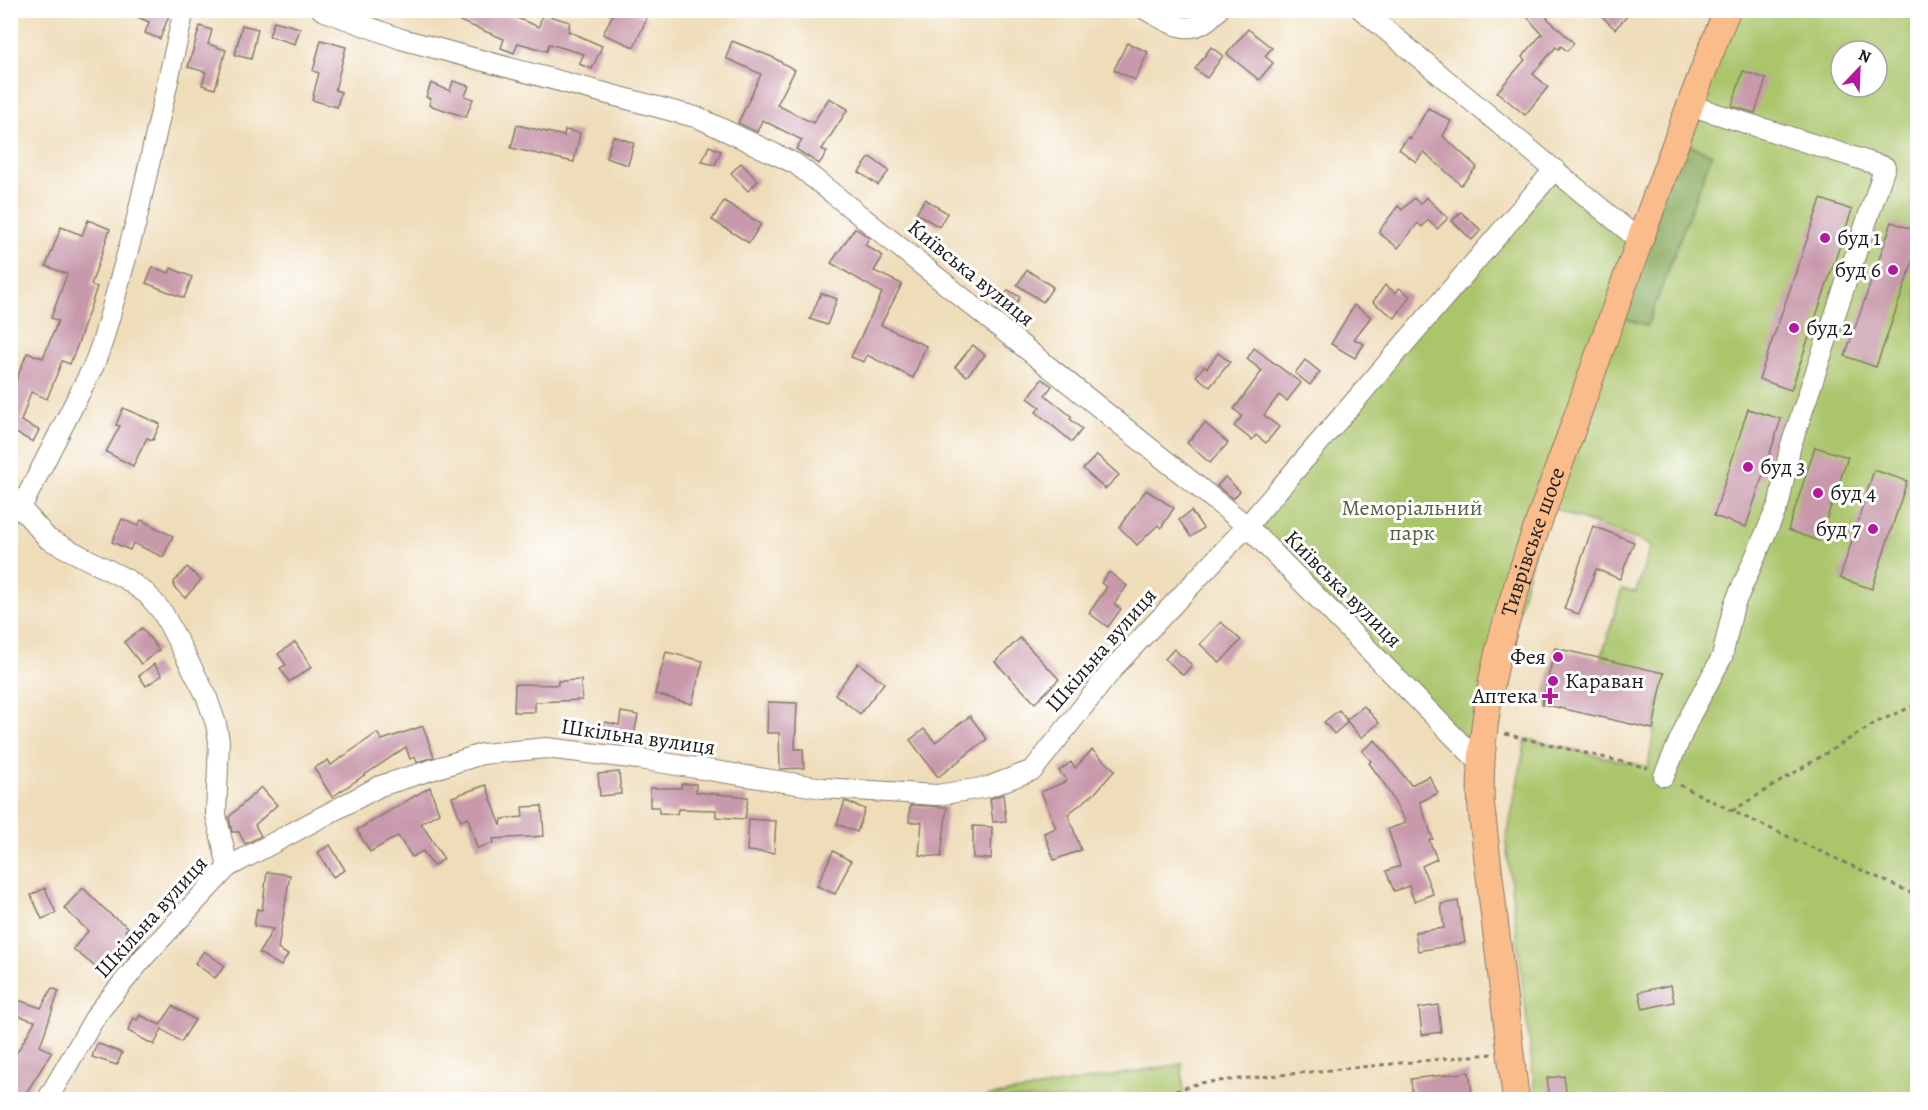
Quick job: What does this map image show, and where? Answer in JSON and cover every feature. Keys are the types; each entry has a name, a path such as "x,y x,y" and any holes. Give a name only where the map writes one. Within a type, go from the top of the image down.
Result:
{"main road":[{"name":"Тиврівське шосе","path":"1516,1100 1486,849 1479,762 1495,663 1514,595 1639,240 1727,10"}],"street":[{"name":"Київська вулиця","path":"322,10 401,39 699,118 796,164 1247,526 1479,762"},
{"path":"1146,10 1176,26 1192,29 1210,19 1218,10"},
{"path":"1362,10 1639,240"},
{"path":"184,11 135,222 101,346 69,416 15,509 48,539 126,579 147,594 163,613 206,695 216,724 219,741 216,815 228,867"},
{"path":"1664,776 1690,716 1722,657 1734,605 1779,503 1791,448 1885,166 1689,105"},
{"name":"Шкільна вулиця","path":"47,1100 97,1014 144,957 228,867 380,786 482,754 546,748 639,759 823,788 937,795 988,787 1033,770 1116,665 1247,526 1555,169"}],"path":[{"path":"1731,811 1877,722 1917,704"},
{"path":"1483,729 1647,768 1731,811 1917,896"},
{"path":"1150,1100 1199,1083 1510,1052"}],"green space":[{"name":"Меморіальний парк","path":"1727,11 1917,11 1917,1099 1536,1099 1506,842 1526,739 1648,767 1663,674 1601,659 1622,589 1636,592 1651,545 1546,506 1479,762 1247,526 1555,169 1639,240 1711,154 1675,140"},
{"path":"1675,140 1712,154 1647,326 1613,314"},
{"path":"1182,1064 1184,1099 973,1099"}],"building":[{"path":"122,10 171,10 160,39 145,33 149,22"},
{"path":"433,10 497,10 539,27 542,14 570,22 568,31 602,46 592,69 579,64 584,54 549,44 547,51 518,43 514,53 501,48 504,39"},
{"path":"615,10 628,10 647,18 634,47 603,34"},
{"path":"1535,10 1554,10 1547,18 1574,43 1567,51 1561,46 1559,49 1556,47 1533,74 1548,87 1525,115 1497,92 1525,60 1522,57 1542,34 1528,18"},
{"path":"1595,10 1633,10 1615,29"},
{"path":"274,21 300,28 295,44 269,36"},
{"path":"242,25 258,29 251,59 235,55"},
{"path":"200,26 212,30 208,44 226,50 215,89 202,85 206,72 188,67"},
{"path":"1248,29 1272,48 1265,56 1273,63 1259,80 1227,54"},
{"path":"321,40 346,47 335,90 341,92 337,107 312,100 319,73 313,71"},
{"path":"732,41 772,57 795,70 777,105 813,123 829,98 848,109 822,149 827,152 819,164 796,149 802,140 762,120 757,132 738,123 761,74 726,58"},
{"path":"1127,43 1148,52 1135,80 1114,70"},
{"path":"1211,47 1223,56 1207,78 1195,69"},
{"path":"1743,71 1766,79 1755,113 1732,106"},
{"path":"453,81 469,86 465,96 473,99 466,117 429,105 431,99 426,97 431,83 450,91"},
{"path":"1428,108 1451,121 1443,136 1477,167 1461,185 1424,152 1416,162 1399,149 1408,137 1410,139"},
{"path":"517,125 564,136 565,130 580,133 574,162 511,148"},
{"path":"613,136 634,143 628,165 606,158"},
{"path":"709,146 721,151 715,165 702,162"},
{"path":"870,157 889,171 878,185 859,172"},
{"path":"741,163 758,181 748,191 731,173"},
{"path":"1426,197 1448,218 1437,229 1428,220 1422,227 1418,223 1398,248 1378,232 1398,206 1402,210 1414,198 1420,204"},
{"path":"925,199 947,213 939,227 916,213"},
{"name":"буд 2","path":"1821,199 1852,210 1791,390 1759,379"},
{"path":"724,201 761,224 749,243 712,220"},
{"path":"1461,212 1481,230 1472,240 1452,221"},
{"path":"88,220 110,229 91,285 97,287 79,341 70,364 62,361 47,399 31,392 21,421 39,430 33,442 16,433 10,444 10,395 27,353 43,358 58,321 51,318 67,274 46,266 61,227 82,235"},
{"path":"1892,222 1917,231 1917,250 1876,367 1845,356"},
{"path":"855,228 869,238 865,245 883,256 874,271 902,284 881,325 926,346 913,378 867,355 864,362 851,357 882,293 831,263"},
{"path":"153,267 169,273 171,268 192,277 184,298 146,283"},
{"path":"1027,270 1053,287 1043,302 1017,285"},
{"path":"1385,285 1396,293 1399,288 1410,296 1395,318 1373,302"},
{"path":"1008,290 1020,297 1008,318 997,310"},
{"path":"821,293 837,299 827,325 810,319"},
{"path":"1354,305 1371,317 1354,339 1364,344 1355,358 1331,344"},
{"path":"973,345 985,355 967,376 955,367"},
{"path":"1254,348 1301,383 1287,401 1279,395 1264,415 1279,427 1266,443 1256,435 1252,440 1234,426 1242,416 1234,409 1262,371 1247,359"},
{"path":"1218,353 1230,362 1210,387 1196,376 1204,366 1207,368"},
{"path":"1305,360 1320,372 1310,385 1295,373"},
{"path":"1042,379 1052,386 1045,395 1072,417 1070,419 1082,429 1072,442 1036,412 1040,407 1028,398"},
{"path":"123,408 160,424 153,440 147,438 133,466 106,452 120,426 116,425"},
{"name":"буд 3","path":"1748,409 1781,419 1746,527 1714,516"},
{"path":"1205,423 1228,443 1210,463 1187,443"},
{"name":"буд 4","path":"1815,447 1848,457 1819,541 1788,530"},
{"path":"1097,455 1119,475 1105,489 1083,469"},
{"name":"буд 7","path":"1874,470 1907,481 1872,589 1840,578"},
{"path":"1225,477 1240,491 1233,499 1217,486"},
{"path":"1146,490 1174,508 1161,528 1158,525 1137,545 1119,527"},
{"path":"1191,511 1203,528 1191,537 1179,520"},
{"path":"122,519 138,526 141,520 173,536 163,557 133,543 130,550 112,542"},
{"path":"1593,526 1634,542 1620,579 1596,569 1579,614 1564,609"},
{"path":"187,567 201,580 185,598 174,587 174,582"},
{"path":"1109,572 1127,586 1114,604 1121,609 1108,627 1089,613 1107,587 1101,583"},
{"path":"1221,622 1241,640 1220,663 1200,644"},
{"path":"142,628 159,650 141,664 124,642"},
{"path":"1020,638 1059,679 1035,703 995,662"},
{"path":"295,642 312,667 289,682 280,668 286,665 278,654"},
{"path":"1555,648 1664,673 1653,729 1542,704"},
{"path":"1174,649 1192,665 1183,675 1165,659"},
{"path":"666,652 703,661 692,704 655,694"},
{"path":"858,663 884,683 860,714 835,694"},
{"path":"154,664 162,675 146,686 139,676"},
{"path":"581,680 582,700 535,702 535,712 514,712 515,684 558,685 558,681"},
{"path":"768,702 797,703 795,749 803,749 804,768 780,769 779,733 767,733"},
{"path":"1364,706 1379,723 1361,738 1346,720"},
{"path":"1339,710 1348,722 1334,734 1324,722"},
{"path":"621,712 638,715 632,745 601,739 605,722 619,725"},
{"path":"970,716 987,739 938,777 910,740 924,729 935,742"},
{"path":"423,726 434,757 417,762 415,757 410,759 406,747 332,797 314,768 328,760 331,765 377,733 382,740"},
{"path":"1375,740 1411,785 1429,776 1438,793 1420,802 1433,839 1429,840 1437,859 1422,866 1433,894 1414,901 1409,886 1394,891 1386,871 1400,866 1388,829 1406,823 1385,785 1369,763 1371,761 1362,751"},
{"path":"1092,750 1115,770 1095,793 1068,814 1081,850 1054,860 1044,833 1056,828 1041,792 1067,781 1059,771 1071,762 1075,768"},
{"path":"619,772 621,794 600,796 598,774"},
{"path":"681,784 696,784 696,792 748,797 745,819 716,817 716,810 678,809 677,814 659,813 659,807 650,807 650,788 681,788"},
{"path":"486,785 501,826 502,819 523,817 522,807 542,806 544,836 493,839 494,843 477,848 468,818 461,821 452,797"},
{"path":"261,787 277,805 255,825 261,836 245,844 239,832 232,832 229,817"},
{"path":"430,787 439,813 421,823 444,859 433,866 423,851 412,857 398,836 370,852 357,830"},
{"path":"1003,794 1006,821 993,822 990,799"},
{"path":"845,801 865,809 857,832 837,824"},
{"path":"910,805 947,807 941,857 919,855 922,822 909,822"},
{"path":"749,819 776,821 774,853 747,851"},
{"path":"973,826 992,827 991,859 973,858"},
{"path":"330,845 345,870 333,877 318,852"},
{"path":"833,851 851,861 835,894 817,886"},
{"path":"267,872 290,875 278,949 288,955 281,966 259,953 273,929 254,926 257,909 262,910"},
{"path":"45,888 56,913 42,919 31,895"},
{"path":"83,888 111,915 128,927 125,931 140,944 128,957 121,951 103,973 73,949 88,931 64,908"},
{"path":"1458,901 1465,943 1418,951 1415,932 1444,928 1441,904"},
{"path":"204,951 225,966 215,978 195,963"},
{"path":"1671,985 1674,1002 1643,1009 1639,992"},
{"path":"52,988 59,991 40,1046 52,1052 23,1098 10,1089 10,1065 35,1021 13,1014 18,1000 41,1008"},
{"path":"1438,1005 1441,1032 1422,1035 1419,1008"},
{"path":"173,1006 195,1020 181,1042 162,1029 154,1045 128,1031 134,1018 137,1020 140,1015 160,1025"},
{"path":"97,1043 122,1053 117,1065 92,1057"},
{"path":"1469,1072 1473,1100 1413,1100 1411,1079"},
{"path":"1564,1076 1567,1100 1550,1100 1547,1078"}],"place":[{"name":"буд 1","path":"1825,238"},
{"name":"буд 6","path":"1893,270"},
{"name":"буд 2","path":"1794,328"},
{"name":"буд 3","path":"1748,467"},
{"name":"буд 4","path":"1818,493"},
{"name":"буд 7","path":"1873,529"},
{"name":"Фея","path":"1558,657"},
{"name":"Караван","path":"1553,681"},
{"name":"Аптека","path":"1550,696"}]}
